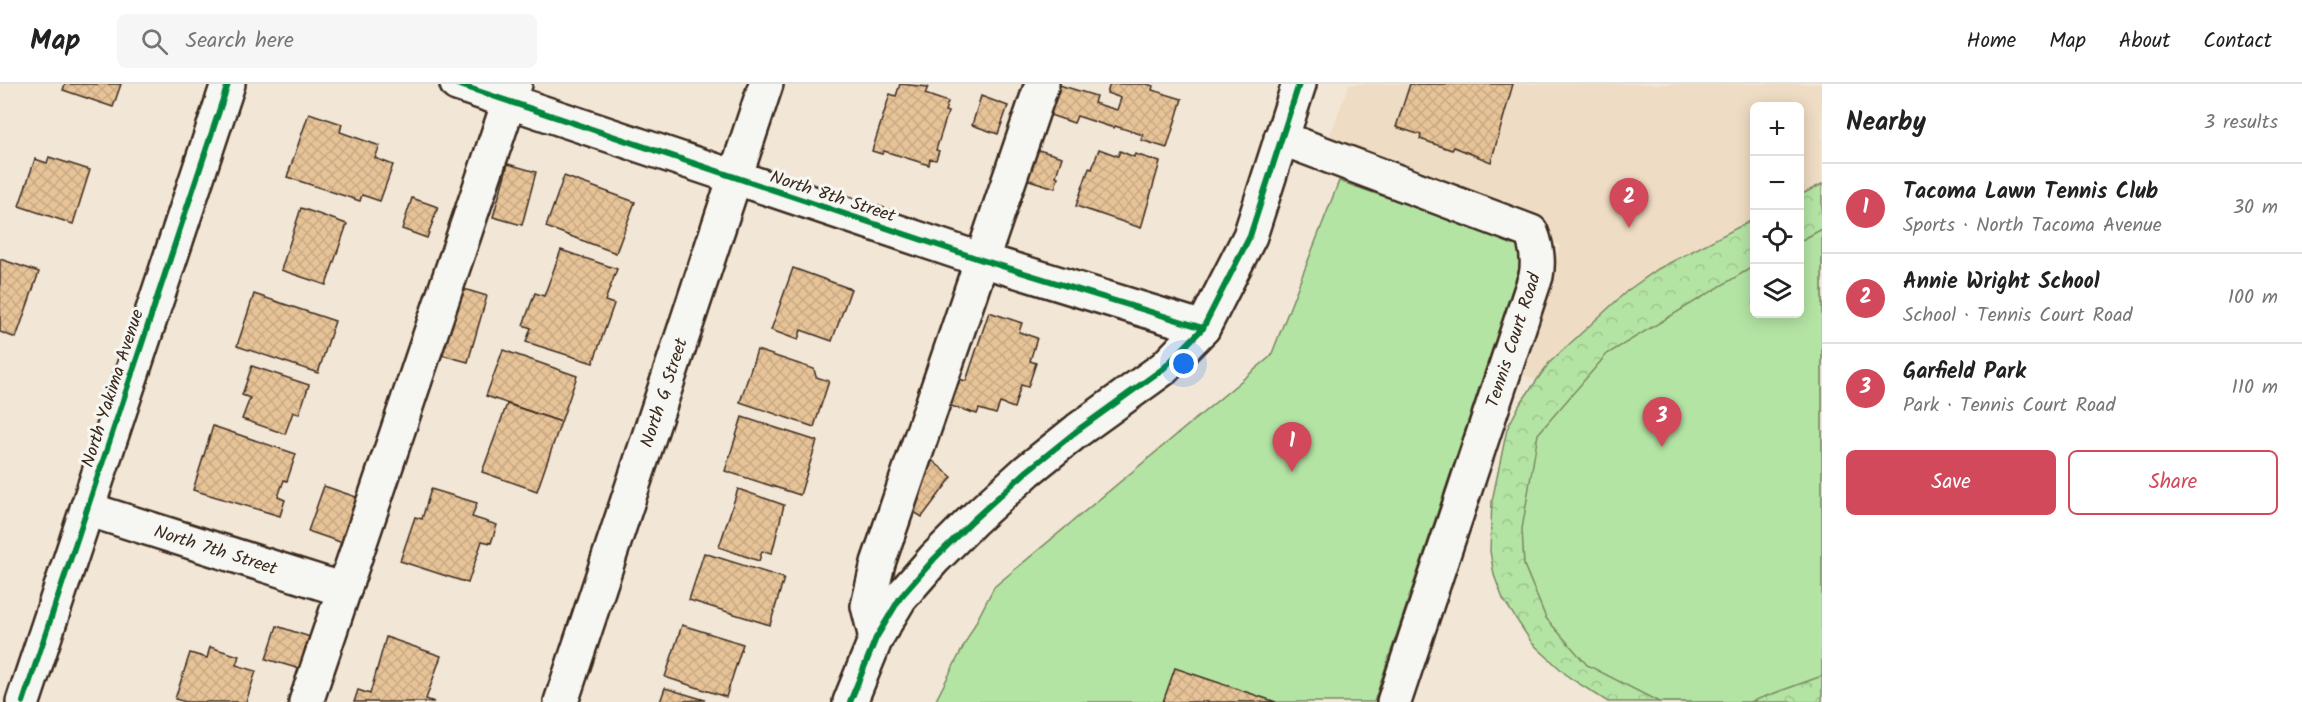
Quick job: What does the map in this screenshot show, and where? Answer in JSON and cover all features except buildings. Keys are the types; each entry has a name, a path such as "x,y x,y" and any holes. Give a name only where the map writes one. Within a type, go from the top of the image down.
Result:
{"street":[{"name":"North Yakima Avenue","path":"23,702 228,84"},
{"name":"North 8th Street","path":"457,84 512,93 734,179 982,260 1203,328"},
{"name":"North G Street","path":"561,702 766,84"},
{"path":"876,639 868,606 875,572 1042,84"},
{"path":"850,702 876,639 900,598 972,521 1078,430 1164,368 1203,328 1250,236 1299,84"},
{"path":"306,702 512,93"},
{"name":"Tennis Court Road","path":"1281,138 1532,232 1539,261 1536,276 1394,702"},
{"name":"North 7th Street","path":"87,509 344,590"}],"shaded area":[{"path":"1349,84 1822,84 1822,184 1804,193 1804,102 1750,102 1750,221 1646,277 1536,380 1514,372 1560,245 1323,154"}],"green space":[{"path":"1339,181 1527,245 1374,702 935,702 994,587 1271,356"},
{"path":"1822,184 1822,702 1608,702 1570,678 1532,643 1503,599 1494,575 1490,551 1492,501 1507,429 1520,404 1549,363 1627,291 1658,269 1750,221 1750,318 1804,318 1804,193"},
{"path":"1822,229 1822,676 1750,702 1659,702 1587,665 1546,618 1524,565 1522,529 1538,434 1607,354 1750,268 1750,318 1804,318 1804,239"}],"cycle path":[{"path":"23,702 228,84"},
{"path":"457,84 982,260 1203,328"},
{"path":"850,702 876,638 900,598 934,559 1027,471 1078,430 1164,368 1203,328 1250,236 1299,84"}],"place":[{"name":"Annie Wright School","path":"1629,228"},
{"name":"Garfield Park","path":"1662,447"},
{"name":"Tacoma Lawn Tennis Club","path":"1292,472"}]}
